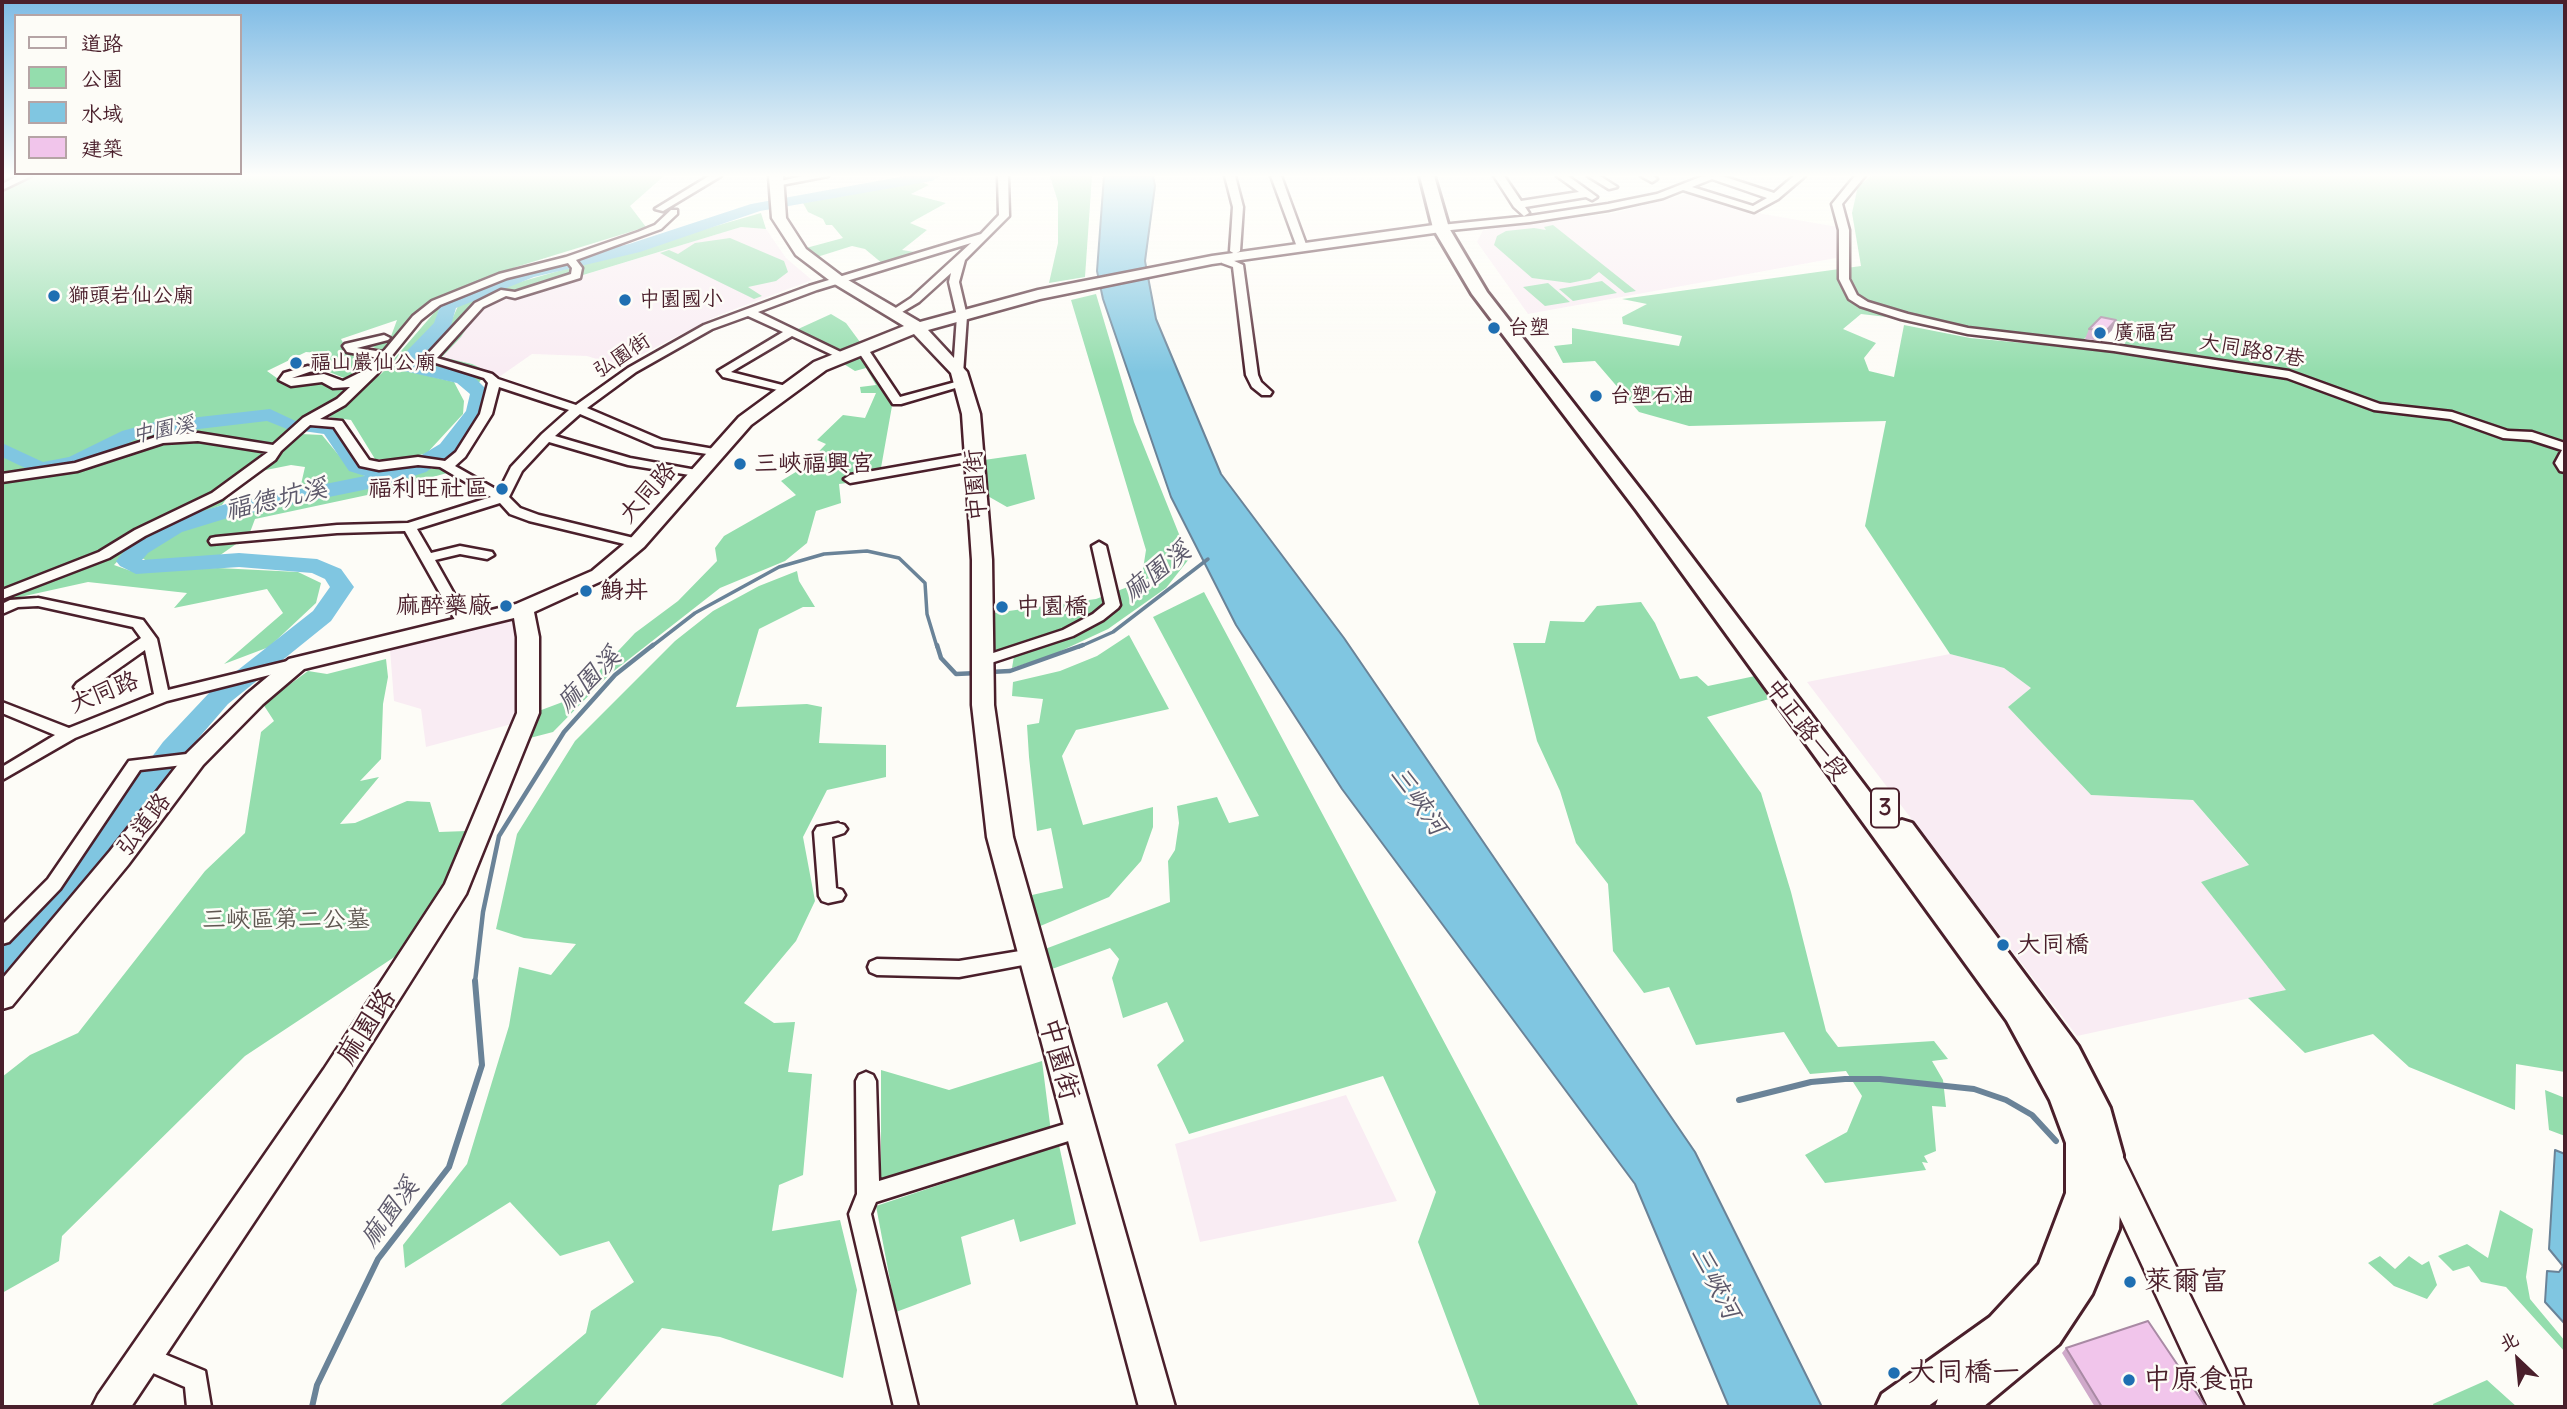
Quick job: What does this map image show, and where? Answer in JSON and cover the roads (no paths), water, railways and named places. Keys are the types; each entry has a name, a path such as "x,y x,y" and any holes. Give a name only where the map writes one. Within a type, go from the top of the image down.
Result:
{"main road":[{"name":"中正路一段","path":"1457,242 1967,916 2067,1055 2094,1108 2094,1149 2102,1228 2079,1282 2046,1331 1954,1407"},
{"name":"中正路一段","path":"1895,1407 2003,1330 2052,1275 2082,1193 2094,1149"}],"street":[{"path":"2,596 104,555 140,533 217,496 248,476 307,421 341,402 386,356 417,318 436,303 503,276 574,262 623,242"},
{"path":"793,242 801,252 838,280 917,327"},
{"name":"弘園街","path":"502,498 516,470 546,437 578,410 632,370 708,327 838,280 966,242"},
{"path":"893,313 915,300 979,242"},
{"path":"1235,251 1236,242"},
{"path":"1300,242 1302,247"},
{"path":"1219,261 1340,242"},
{"name":"大同路87巷","path":"1844,242 1843,279 1853,297 1864,304 1905,317 1968,331 2114,348 2249,371 2289,375 2378,407 2452,416 2507,435 2532,436 2565,447"},
{"path":"862,348 897,401 961,378 962,316 954,282 960,259"},
{"path":"1219,261 1238,265 1252,375 1256,384 1266,392"},
{"name":"大同路","path":"2,774 69,734 162,697 523,609 599,575 637,543 745,421 820,366 843,356 917,327 1038,295 1219,261"},
{"path":"574,262 576,276 515,295 505,292 479,305 429,359 488,376 494,382 578,410 659,443 716,453"},
{"path":"746,312 843,356"},
{"name":"中園街","path":"917,327 961,378 971,414 982,560 983,705 1000,837 1078,1129 1157,1407"},
{"path":"786,390 727,375 724,371 791,332"},
{"path":"384,338 349,346 351,350 386,356"},
{"path":"308,369 288,375 285,380 291,382 324,378 333,384 345,385 360,378 374,362 386,356"},
{"path":"445,465 461,454 486,414 494,382"},
{"path":"307,421 338,424 346,431 365,463 379,466 418,461 445,465 502,498 515,511 637,543"},
{"path":"2,478 77,467 162,439 198,437 249,447 276,449"},
{"path":"546,437 628,461 697,474"},
{"path":"2565,453 2561,463 2565,468"},
{"path":"850,479 975,457"},
{"path":"216,541 337,529 410,527 502,498"},
{"path":"410,527 464,624"},
{"path":"983,661 1028,649 1068,633 1113,605 1099,546"},
{"path":"426,558 460,550 487,555"},
{"path":"2,610 15,603 38,602 138,622 149,639 162,697"},
{"name":"麻園路","path":"110,1407 240,1212 334,1078 457,887 528,713 528,637 523,609"},
{"path":"82,687 149,639"},
{"name":"弘道路","path":"2,998 119,858 187,760 297,664"},
{"path":"2,707 69,734"},
{"path":"2,937 54,884 135,765 187,760"},
{"path":"836,895 828,896 823,832 838,829"},
{"path":"877,967 960,969 1032,957"},
{"path":"866,1081 868,1194 860,1214 906,1407"},
{"path":"868,1194 1078,1129"},
{"path":"2094,1149 2226,1407"},
{"path":"145,1358 196,1380 199,1407"}],"water":[{"name":"三峽河","path":"1099,242 1148,242 1145,261 1156,319 1221,474 1344,638 1695,1152 1822,1407 1729,1407 1635,1184 1342,789 1236,625 1171,497 1103,299 1097,271"},
{"path":"2555,1150 2565,1154 2565,1324 2545,1302 2547,1271 2559,1272 2563,1266 2549,1249"}],"waterway":[{"name":"福德坑溪","path":"2,964 67,894 119,819 173,749 219,698 322,616 342,587 333,574 317,566 239,560 136,567 128,561 140,548 174,527 226,511 375,481 418,467 447,448 476,412 480,393 464,378 411,367 411,358 443,325 448,305 528,273 653,242"},
{"name":"中園溪","path":"2,449 40,469 75,462 129,435 155,428 270,415 292,425"},
{"name":"中園溪","path":"310,427 330,428 357,466 386,477"},
{"name":"麻園溪","path":"651,647 695,613 779,567 824,554 867,551 899,558 925,583 927,614 937,647"},
{"name":"麻園溪","path":"1079,647 1113,632 1208,559"},
{"name":"麻園溪","path":"475,982 483,912 499,836 564,732 615,675 653,645"},
{"name":"麻園溪","path":"937,645 941,658 956,674 978,673"},
{"name":"麻園溪","path":"990,672 1010,671 1083,645"},
{"name":"麻園溪","path":"312,1407 317,1385 378,1259 449,1167 482,1065 475,982"},
{"path":"1739,1100 1811,1082 1845,1079 1880,1079 1974,1089 2006,1100 2032,1115 2056,1141"}],"place":[{"name":"獅頭岩仙公廟","path":"54,296"},
{"name":"中園國小","path":"625,300"},
{"name":"台塑","path":"1494,328"},
{"name":"廣福宮","path":"2100,333"},
{"name":"福山巖仙公廟","path":"296,363"},
{"name":"台塑石油","path":"1596,396"},
{"name":"三峽福興宮","path":"740,464"},
{"name":"福利旺社區","path":"502,489"},
{"name":"鯓丼","path":"586,591"},
{"name":"麻醉藥廠","path":"506,606"},
{"name":"中園橋","path":"1002,607"},
{"name":"大同橋","path":"2003,945"},
{"name":"萊爾富","path":"2130,1282"},
{"name":"大同橋一","path":"1894,1373"},
{"name":"中原食品","path":"2129,1380"}],"park label":[{"name":"三峽區第二公墓","path":"286,920"}]}
